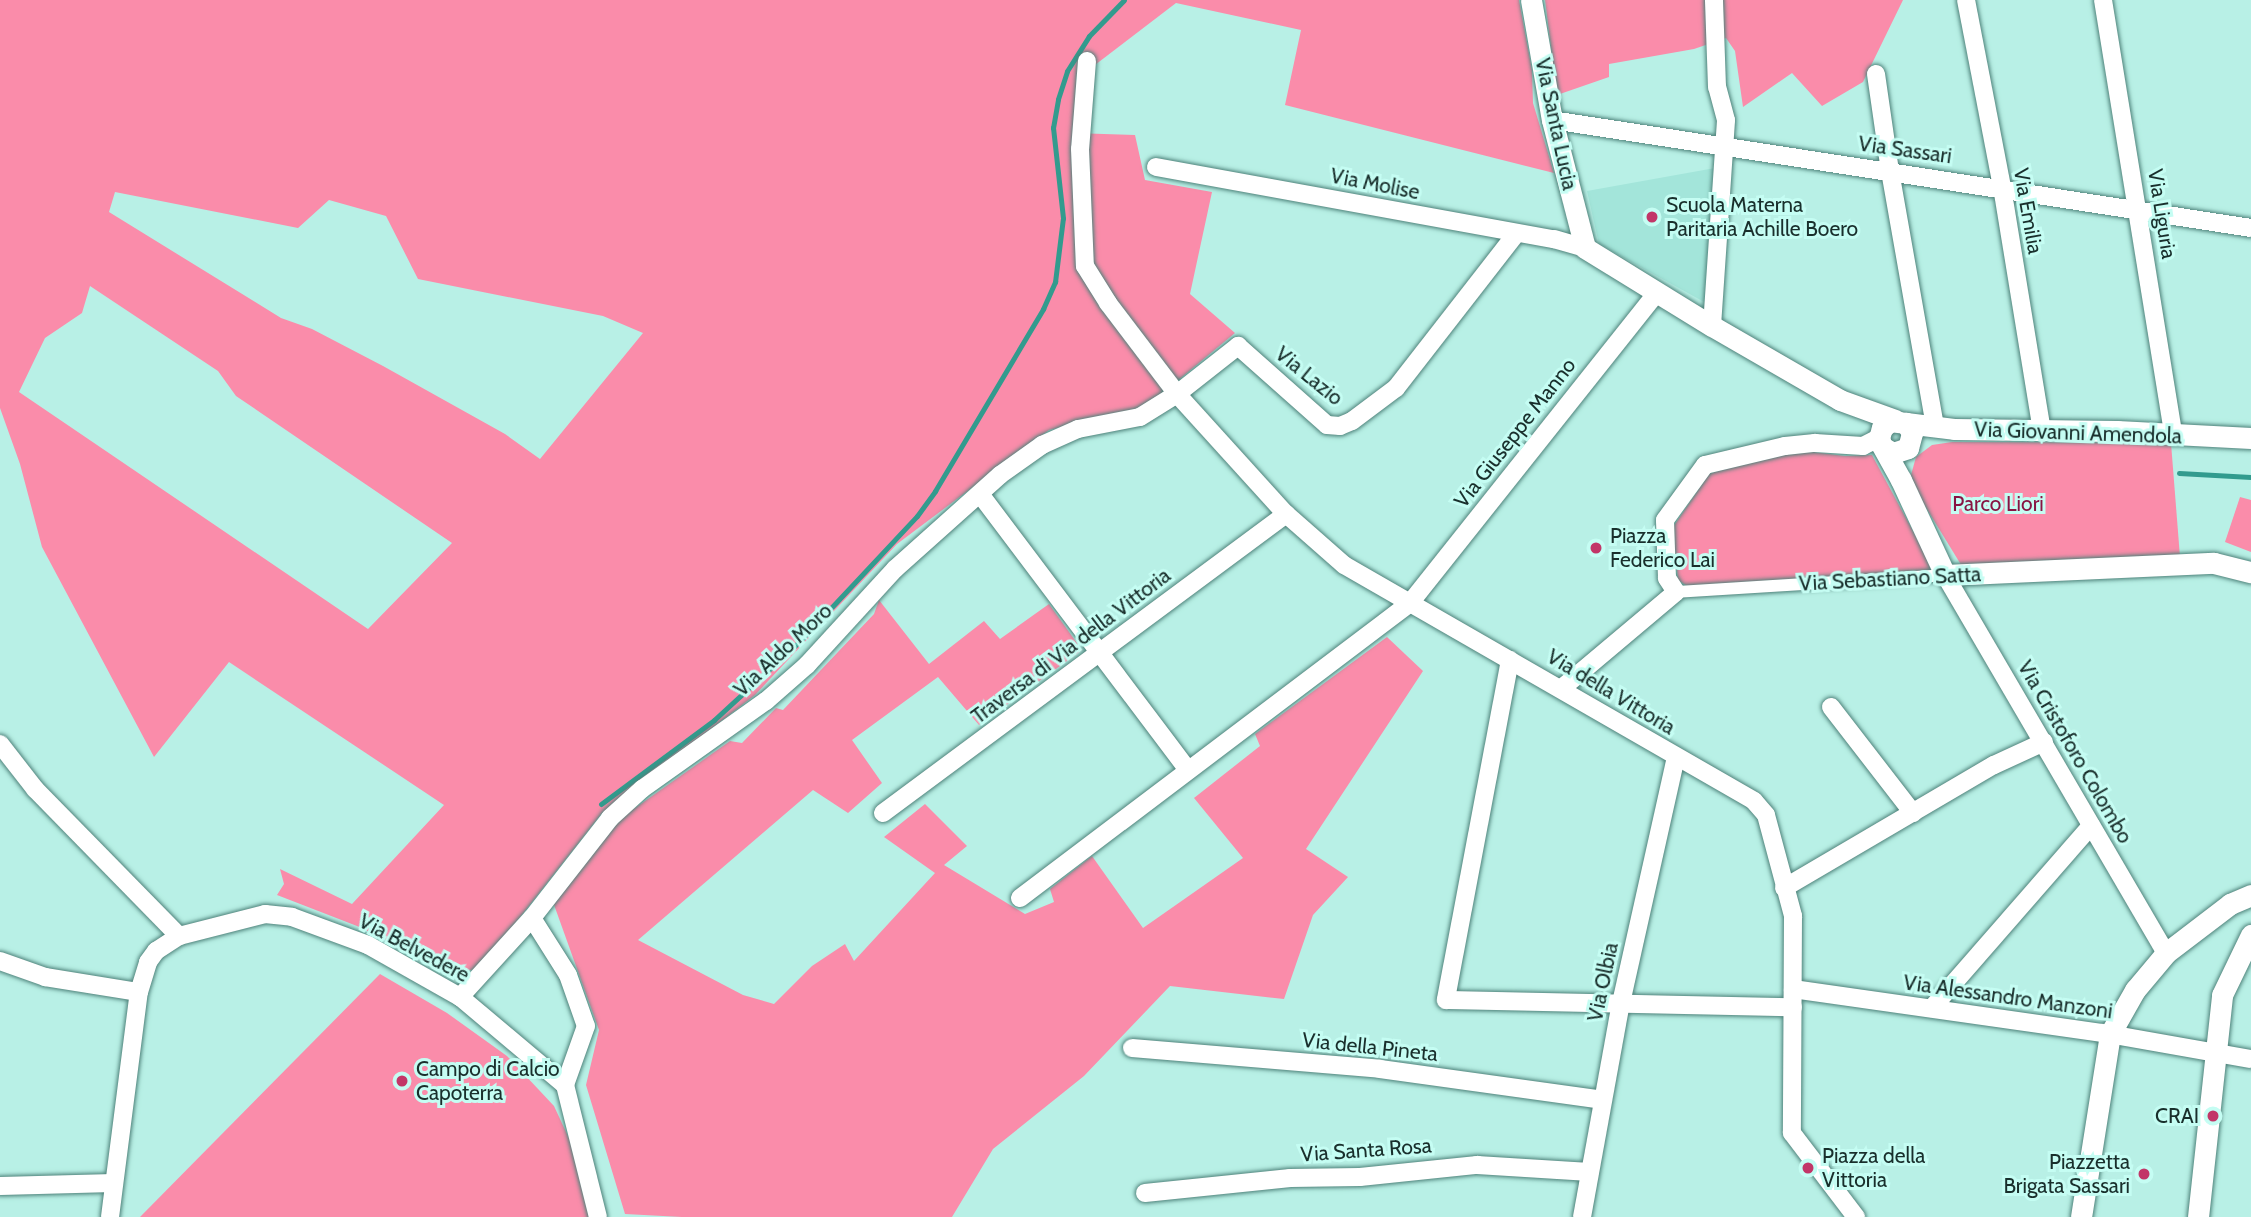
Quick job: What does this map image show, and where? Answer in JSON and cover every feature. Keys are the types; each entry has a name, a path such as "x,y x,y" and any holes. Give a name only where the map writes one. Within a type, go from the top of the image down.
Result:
{"street":[{"name":"Via Santa Lucia","path":"1531,0 1552,120 1585,248"},
{"path":"1712,326 1726,120 1717,87 1714,0"},
{"name":"Via Emilia","path":"1966,0 2042,430"},
{"name":"Via Liguria","path":"2103,0 2174,436"},
{"name":"Via della Vittoria","path":"1087,61 1080,149 1086,266 1108,303 1177,394 1286,514 1344,565 1562,688 1754,801 1766,815 1793,916 1792,1133 1856,1217"},
{"path":"1876,74 1890,171 1945,428"},
{"name":"Via Sassari","path":"1552,120 2001,187 2251,228"},
{"name":"Via Molise","path":"1156,167 1554,239 1585,248"},
{"name":"Via Lazio","path":"1177,394 1238,346 1328,425 1340,426 1352,421 1396,388 1516,234"},
{"name":"Via Giovanni Amendola","path":"1585,248 1840,400 1901,422 1945,428 2251,438"},
{"name":"Via Giuseppe Manno","path":"1020,898 1410,603 1657,292"},
{"name":"Via Aldo Moro","path":"460,997 532,918 610,818 642,789 766,701 821,650 895,569 1000,475 1042,444 1078,429 1140,417 1177,394"},
{"name":"Via Giovanni Amendola","path":"1840,400 1882,443 1945,575"},
{"path":"1882,443 1885,424 1901,422 1913,438 1901,480"},
{"path":"1562,688 1675,592 1667,578 1665,520 1705,465 1785,446 1815,443 1863,446 1882,443"},
{"path":"1882,443 1893,453 1908,448"},
{"path":"980,494 1188,770"},
{"name":"Traversa di Via della Vittoria","path":"883,813 1005,725 1098,650 1286,514"},
{"name":"Via Sebastiano Satta","path":"1675,592 1945,575 2214,563 2251,572"},
{"name":"Via Cristoforo Colombo","path":"1945,575 2165,953"},
{"path":"1510,660 1446,1000 1793,1007"},
{"path":"1831,707 1913,813"},
{"path":"1784,888 1994,765 2044,742"},
{"path":"0,744 35,789 179,936"},
{"name":"Via Olbia","path":"1582,1217 1620,1003 1676,757"},
{"path":"1932,1009 2091,826"},
{"path":"2081,1217 2110,1034 2135,990 2165,953 2230,904 2251,895"},
{"name":"Via Belvedere","path":"110,1217 139,992 148,962 156,951 179,936 265,914 292,917 368,945 460,997 565,1085"},
{"path":"532,918 568,975 586,1026 565,1085 598,1217"},
{"path":"2198,1217 2222,995 2251,935"},
{"path":"0,961 45,977 139,992"},
{"name":"Via Alessandro Manzoni","path":"1793,989 2110,1034 2251,1059"},
{"name":"Via della Pineta","path":"1132,1048 1380,1069 1602,1100"},
{"name":"Via Santa Rosa","path":"1145,1193 1290,1178 1360,1177 1477,1165 1590,1172"},
{"path":"0,1186 114,1183"}],"shaded area":[{"name":"Scuola Materna Paritaria Achille Boero","path":"1715,168 1706,303 1599,244 1587,191"}],"green space":[{"path":"0,0 1519,0 1532,70 1533,103 1554,173 1285,105 1301,30 1176,3 1091,68 1082,65 1077,72 1073,133 1135,135 1145,180 1212,192 1190,294 1235,333 1146,407 1049,430 897,544 755,695 602,813 488,958 476,969 456,973 357,926 277,895 284,884 280,869 352,904 444,805 229,662 154,757 42,547 20,464 0,408","holes":["115,192 298,228 329,200 386,216 418,279 603,316 643,333 540,459 505,434 383,366 312,329 281,318 109,212","90,286 218,371 236,396 452,543 368,629 19,392 45,338 82,313"]},
{"path":"1545,0 1903,0 1863,82 1822,106 1792,73 1743,107 1735,51 1726,38 1694,49 1609,64 1609,77 1557,95"},
{"name":"Parco Liori","path":"1952,442 2171,443 2180,557 1963,568 1917,493 1911,475 1916,457 1932,445"},
{"path":"1797,450 1845,456 1872,455 1934,570 1687,586 1678,580 1673,527 1709,474 1743,462"},
{"path":"2240,497 2251,500 2251,552 2225,542"},
{"path":"879,600 929,664 984,621 1000,639 1049,604 1082,650 979,725 938,677 852,740 882,783 848,813 813,790 638,940 743,995 774,1004 812,966 845,944 854,961 935,873 884,837 925,804 967,846 944,865 1025,914 1054,902 1050,889 1092,856 1143,928 1243,858 1194,798 1260,746 1255,734 1387,637 1423,671 1306,849 1348,877 1313,915 1284,999 1170,986 1084,1076 993,1149 952,1217 682,1217 625,1214 586,1085 599,1030 553,902 618,820 730,741 742,743 776,708 783,710 874,614"},
{"name":"Campo di Calcio Capoterra","path":"380,974 447,1013 507,1056 554,1106 573,1147 590,1217 140,1217"}],"waterway":[{"path":"601,804 714,720 800,641 917,516 935,491 1043,309 1055,282 1063,218 1053,128 1058,99 1067,71 1089,36 1124,0"},
{"path":"2179,473 2251,477"}],"place":[{"name":"Scuola Materna Paritaria Achille Boero","path":"1652,217"},
{"name":"Piazza Federico Lai","path":"1596,548"},
{"name":"Campo di Calcio Capoterra","path":"402,1081"},
{"name":"CRAI","path":"2213,1116"},
{"name":"Piazza della Vittoria","path":"1808,1168"},
{"name":"Piazzetta Brigata Sassari","path":"2144,1174"}]}
